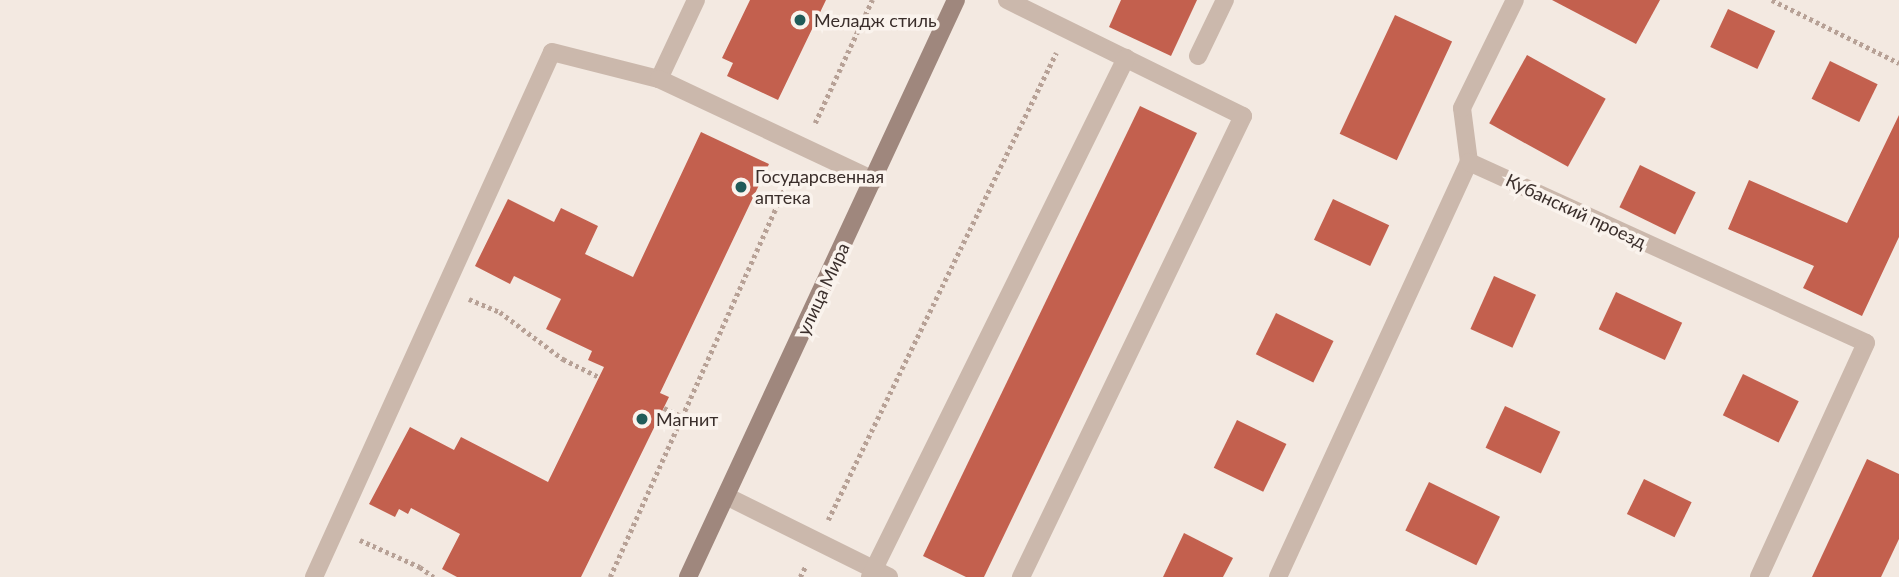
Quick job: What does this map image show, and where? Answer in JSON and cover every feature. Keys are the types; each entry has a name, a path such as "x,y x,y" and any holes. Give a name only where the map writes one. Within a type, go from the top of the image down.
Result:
{"main road":[{"name":"улица Мира","path":"688,577 956,0"}],"street":[{"path":"659,79 696,0"},
{"path":"1007,0 1242,116 1021,577"},
{"path":"1198,57 1225,0"},
{"path":"1278,577 1469,162 1462,108 1515,0"},
{"path":"314,577 552,52 659,79 874,180"},
{"path":"726,496 818,540 878,575 1126,58"},
{"name":"Кубанский проезд","path":"1469,162 1866,343 1759,577"}],"path":[{"path":"610,577 872,0"},
{"path":"1772,0 1899,63"},
{"path":"800,577 1067,30"},
{"path":"445,289 500,312 563,359 599,377"},
{"path":"664,408 683,417"},
{"path":"336,529 420,567 433,577"}],"building":[{"path":"750,0 826,0 778,100 727,76 733,63 722,58"},
{"path":"1121,0 1197,0 1171,56 1109,27"},
{"path":"1552,0 1660,0 1636,44"},
{"path":"1728,9 1775,31 1757,69 1710,47"},
{"path":"1395,15 1452,42 1397,160 1340,134"},
{"path":"1527,55 1606,99 1568,167 1489,123"},
{"path":"1830,61 1878,84 1859,122 1812,99"},
{"path":"1140,106 1197,133 984,577 966,577 923,556"},
{"path":"1899,115 1899,237 1862,316 1803,288 1814,266 1728,229 1749,180 1847,223"},
{"path":"701,132 769,164 660,393 669,397 581,577 457,577 442,569 460,534 411,508 408,514 399,509 395,517 369,504 410,427 454,450 461,437 548,482 604,367 588,360 592,351 546,329 561,299 514,276 510,284 475,266 508,199 554,222 561,208 598,226 585,254 633,277"},
{"path":"1640,165 1696,192 1675,234 1619,207"},
{"path":"1333,199 1389,225 1370,266 1314,240"},
{"path":"1494,276 1536,295 1512,348 1470,329"},
{"path":"1616,292 1682,323 1665,360 1599,329"},
{"path":"1276,313 1334,341 1313,382 1256,354"},
{"path":"1743,374 1799,401 1779,443 1723,415"},
{"path":"1505,406 1560,432 1541,473 1486,448"},
{"path":"1237,420 1286,444 1263,492 1214,468"},
{"path":"1867,459 1899,474 1899,539 1881,577 1812,577"},
{"path":"1644,479 1692,502 1675,537 1627,514"},
{"path":"1429,482 1500,517 1476,565 1405,531"},
{"path":"1184,533 1233,558 1223,577 1163,577"}],"place":[{"name":"Меладж стиль","path":"800,20"},
{"name":"Государсвенная аптека","path":"741,187"},
{"name":"Магнит","path":"642,419"}]}
